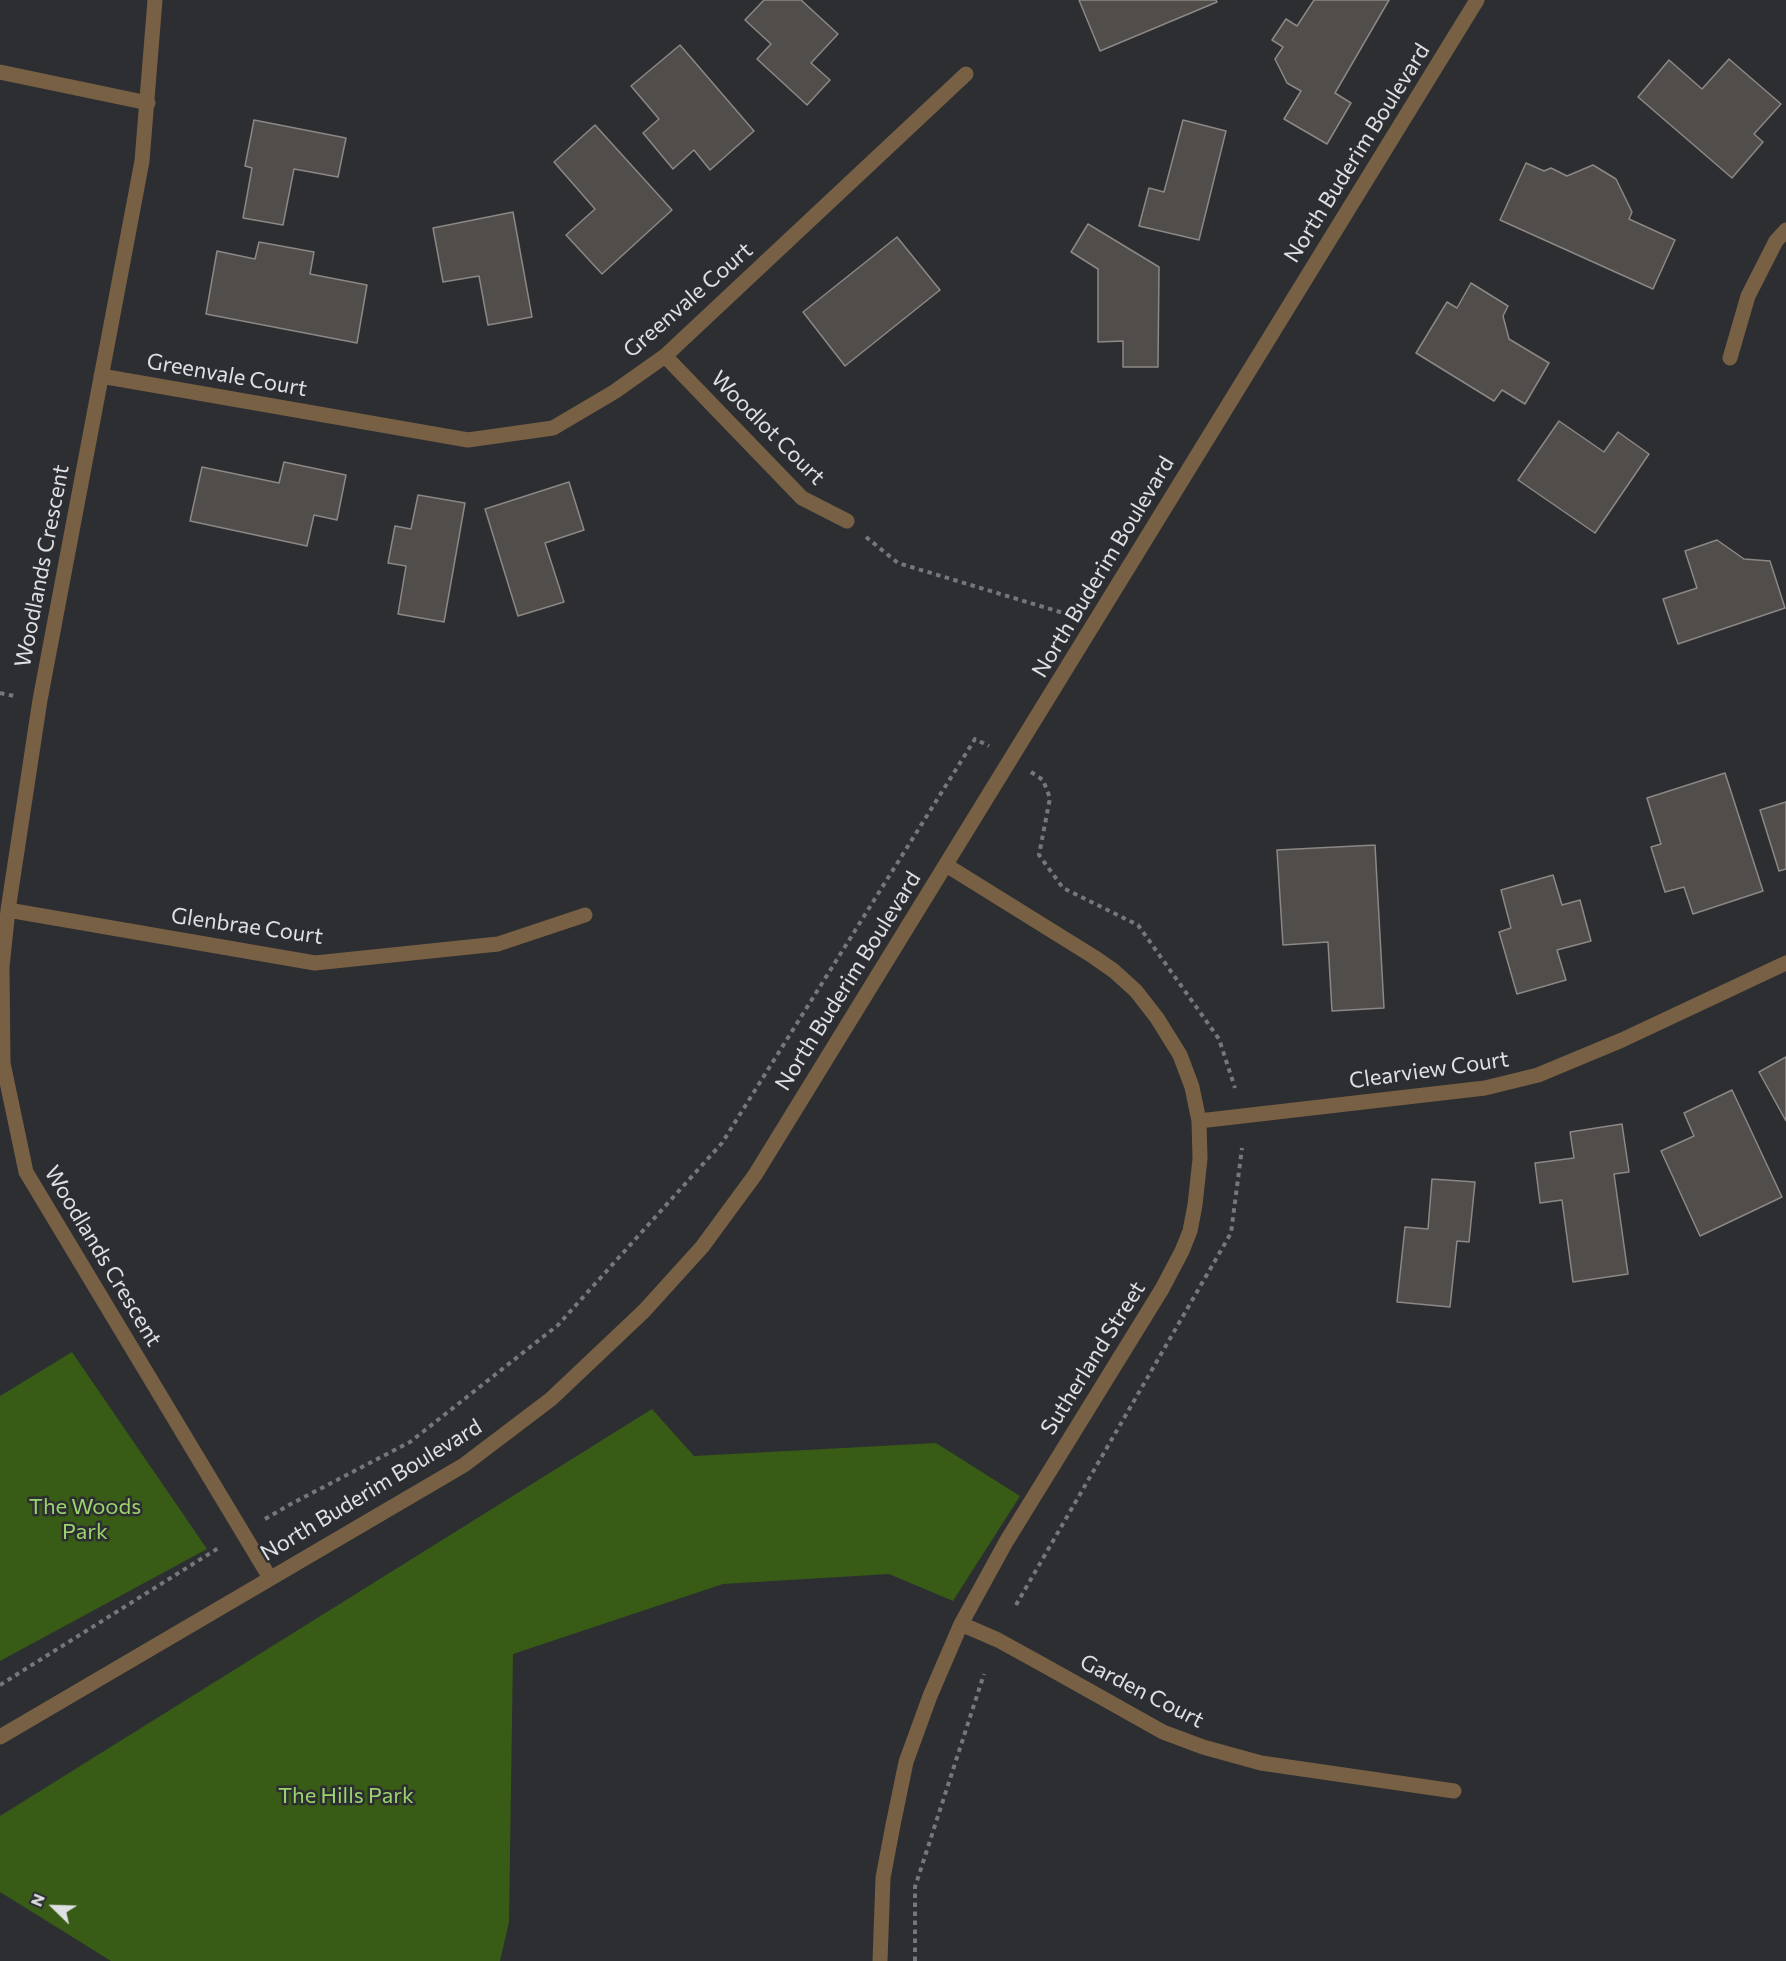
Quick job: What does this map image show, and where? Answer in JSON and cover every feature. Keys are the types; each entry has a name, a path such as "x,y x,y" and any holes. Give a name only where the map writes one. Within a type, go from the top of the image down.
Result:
{"street":[{"name":"Woodlands Crescent","path":"155,0 142,161 40,700 8,910 2,967 3,1063 26,1172 270,1578"},
{"name":"North Buderim Boulevard","path":"0,1737 464,1465 551,1399 644,1311 702,1247 754,1175 1477,0"},
{"path":"0,72 148,103"},
{"name":"Greenvale Court","path":"101,376 468,440 553,428 615,392 665,356 966,74"},
{"path":"1730,357 1748,296 1776,241 1786,230"},
{"name":"Woodlot Court","path":"665,356 802,498 847,521"},
{"name":"Sutherland Street","path":"880,1961 883,1878 906,1762 930,1696 961,1624 1006,1542 1156,1299 1182,1251 1190,1231 1200,1159 1199,1122 1192,1088 1180,1055 1157,1018 1136,991 1094,957 946,866"},
{"name":"Glenbrae Court","path":"8,910 315,963 498,944 585,915"},
{"name":"Clearview Court","path":"1199,1122 1485,1089 1538,1075 1622,1040 1786,963"},
{"name":"Garden Court","path":"961,1624 998,1640 1163,1732 1203,1747 1261,1763 1454,1791"}],"path":[{"path":"847,521 898,563 1095,623"},
{"path":"0,1686 289,1505 410,1442 558,1325 722,1143 975,739 1043,780 1050,798 1040,855 1063,888 1138,925 1219,1039 1235,1088"},
{"path":"1016,1605 1231,1233 1242,1148"},
{"path":"915,1961 915,1887 984,1674"}],"green space":[{"name":"The Woods Park","path":"72,1352 207,1549 0,1661 0,1396"},
{"name":"The Hills Park","path":"652,1409 694,1456 936,1443 1020,1496 953,1601 889,1574 723,1584 513,1654 509,1922 500,1961 111,1961 0,1892 0,1816"}],"building":[{"path":"764,0 801,0 838,34 811,63 830,80 807,105 757,59 771,44 745,20"},
{"path":"1079,0 1216,0 1217,2 1100,51"},
{"path":"1314,0 1389,0 1335,93 1351,103 1327,144 1284,119 1301,91 1287,83 1275,59 1283,47 1272,40 1286,19 1297,26"},
{"path":"680,45 754,131 710,170 694,150 673,169 643,133 659,119 631,86"},
{"path":"1729,59 1781,104 1754,134 1763,142 1732,178 1638,97 1669,60 1702,89"},
{"path":"254,120 346,138 338,177 294,169 283,225 243,218 252,168 245,166"},
{"path":"1183,120 1226,131 1199,240 1139,226 1149,188 1164,192"},
{"path":"595,125 672,210 602,274 566,235 595,209 554,162"},
{"path":"1526,163 1544,171 1551,168 1567,176 1593,165 1616,179 1632,212 1629,219 1675,240 1653,289 1500,220"},
{"path":"513,212 532,317 488,325 479,276 443,282 433,228"},
{"path":"1088,224 1159,267 1158,367 1123,367 1123,341 1098,342 1098,269 1071,252"},
{"path":"897,237 940,290 845,366 803,312"},
{"path":"259,242 314,252 310,274 367,285 357,343 206,314 217,251 255,259"},
{"path":"1471,283 1508,306 1503,316 1509,339 1549,363 1525,404 1502,390 1494,401 1416,353 1447,302 1457,308"},
{"path":"1559,421 1604,452 1618,432 1649,454 1595,533 1518,480"},
{"path":"284,462 346,475 337,520 314,515 307,546 190,521 202,467 279,483"},
{"path":"569,482 584,530 545,543 564,602 518,616 485,509"},
{"path":"418,495 465,503 444,622 398,614 406,566 388,563 395,526 411,529"},
{"path":"1717,540 1744,559 1770,561 1785,608 1678,644 1663,599 1697,588 1685,551"},
{"path":"1725,773 1763,891 1693,914 1684,887 1665,892 1651,847 1661,844 1647,798"},
{"path":"1786,802 1786,869 1779,871 1760,810"},
{"path":"1375,845 1384,1008 1332,1011 1328,942 1283,945 1277,850"},
{"path":"1553,875 1562,905 1580,900 1591,941 1557,950 1566,980 1517,994 1499,932 1511,928 1501,890"},
{"path":"1786,1057 1786,1121 1759,1072"},
{"path":"1732,1090 1782,1197 1700,1236 1661,1151 1694,1136 1684,1113"},
{"path":"1622,1124 1629,1172 1614,1174 1628,1274 1573,1282 1562,1200 1540,1203 1535,1163 1574,1158 1570,1132"},
{"path":"1432,1179 1475,1182 1469,1242 1457,1241 1450,1307 1397,1302 1405,1227 1428,1229"}]}
